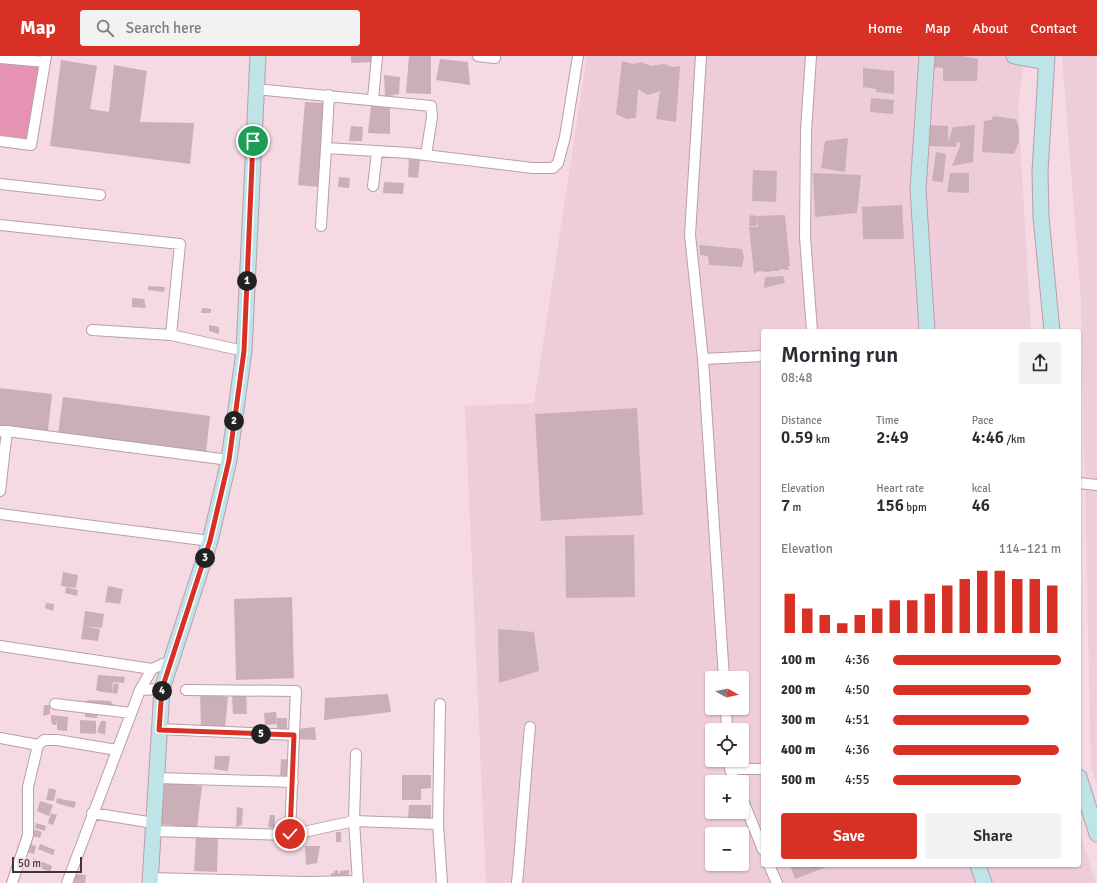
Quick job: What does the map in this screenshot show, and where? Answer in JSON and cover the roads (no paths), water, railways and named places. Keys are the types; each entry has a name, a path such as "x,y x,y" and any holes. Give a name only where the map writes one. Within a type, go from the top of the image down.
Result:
{"street":[{"path":"256,56 244,351 229,460 210,541 162,689 150,881 358,882 354,821 356,754"},
{"path":"373,99 377,56"},
{"path":"478,56 495,58"},
{"path":"326,148 426,156 532,168 553,168 558,164 565,137 578,56"},
{"path":"701,56 690,235 703,358 724,671"},
{"path":"811,56 806,131 805,237 812,329"},
{"path":"926,56 918,189 928,329"},
{"path":"1014,56 1046,59 1040,164 1041,210 1052,329"},
{"path":"0,58 45,59 31,145 0,141"},
{"path":"255,89 373,99 431,106 432,117 426,156"},
{"path":"321,226 329,95"},
{"path":"373,186 377,152"},
{"path":"0,184 100,195"},
{"path":"0,225 180,244 170,335"},
{"path":"92,330 170,335 244,351"},
{"path":"703,358 761,356"},
{"path":"0,491 3,431 229,460"},
{"path":"1081,483 1097,484"},
{"path":"0,514 210,541"},
{"path":"0,646 152,669 172,660"},
{"path":"67,883 116,750 140,690 152,669"},
{"path":"140,690 162,689"},
{"path":"186,690 296,691 290,834"},
{"path":"55,704 131,713"},
{"path":"440,704 438,824 442,883"},
{"path":"517,883 525,803 525,774 530,727"},
{"path":"159,730 294,735"},
{"path":"0,738 38,745"},
{"path":"12,883 28,834 28,787 38,745 44,740 57,740 116,750"},
{"path":"746,767 761,769"},
{"path":"156,778 292,782"},
{"path":"1081,783 1097,834"},
{"path":"92,813 154,827 290,834 354,821 438,824"},
{"path":"749,815 761,845"},
{"path":"770,867 777,883"},
{"path":"979,867 984,883"}]}
